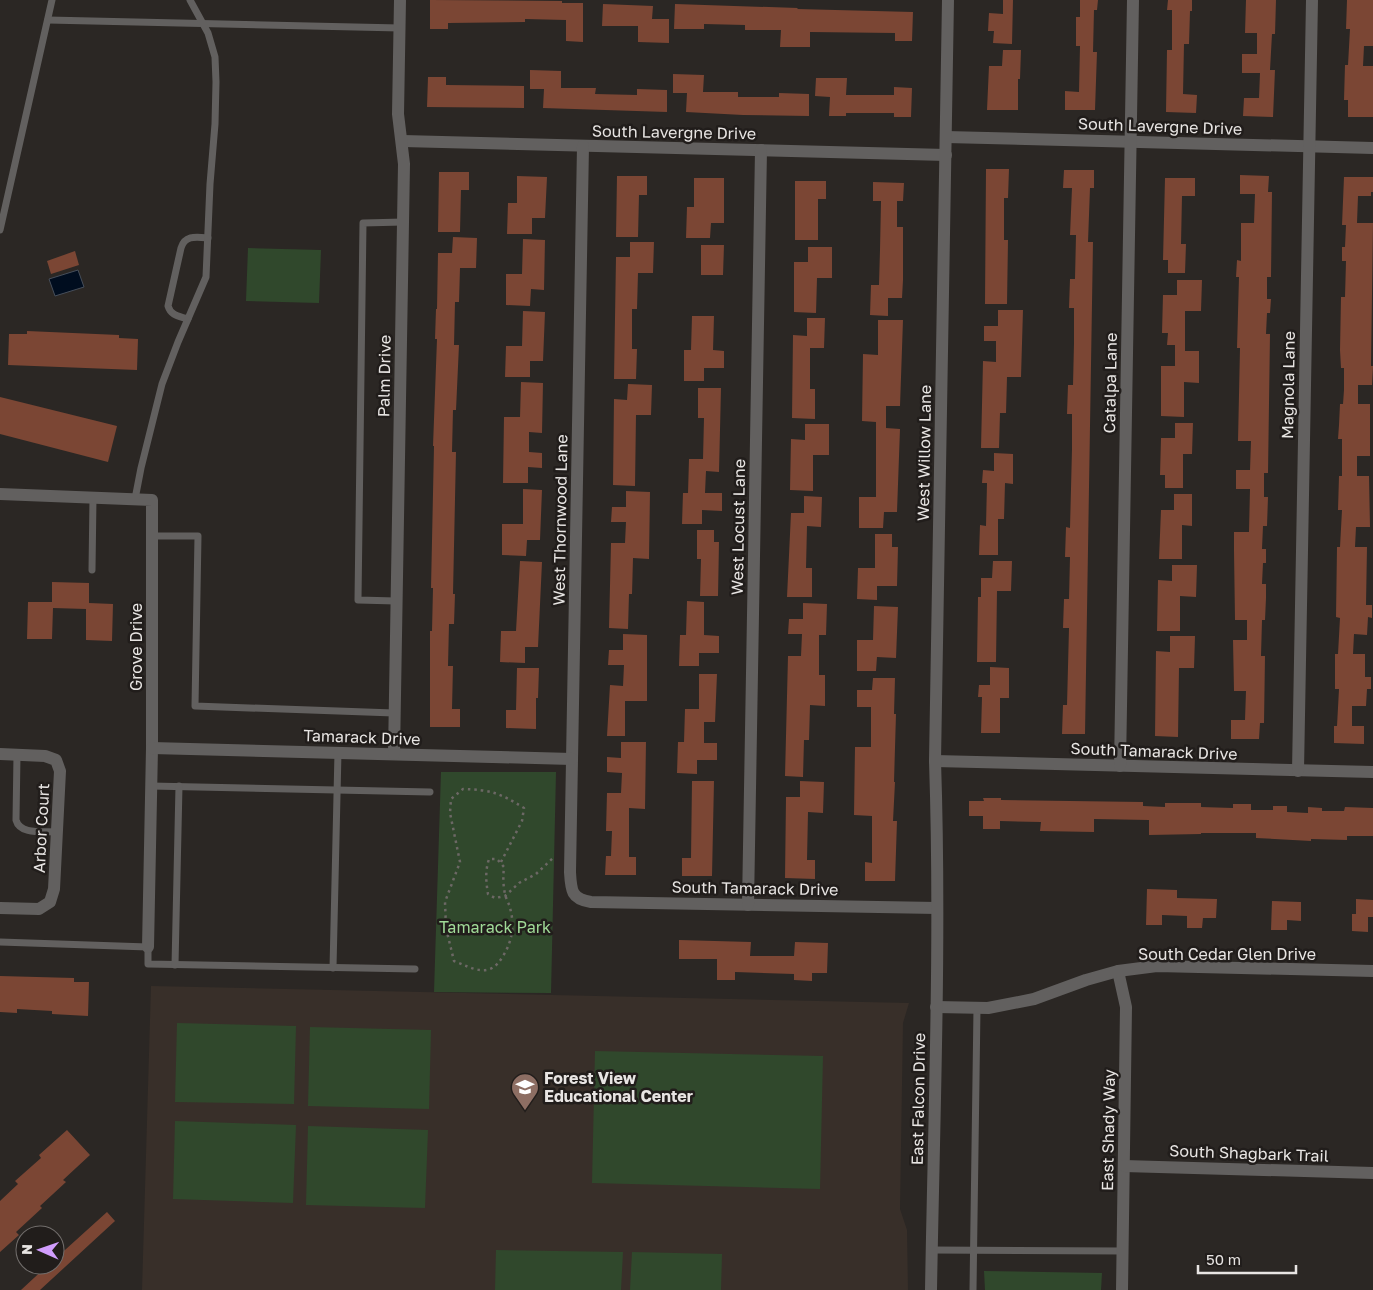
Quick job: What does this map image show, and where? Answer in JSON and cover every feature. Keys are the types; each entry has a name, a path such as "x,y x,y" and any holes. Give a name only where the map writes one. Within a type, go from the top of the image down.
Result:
{"street":[{"name":"Palm Drive","path":"394,754 404,164 398,114 400,0"},
{"name":"West Willow Lane","path":"937,908 935,761 948,0"},
{"name":"Catalpa Lane","path":"1120,766 1133,0"},
{"name":"Magnola Lane","path":"1298,771 1312,0"},
{"name":"South Lavergne Drive","path":"946,137 1373,148"},
{"name":"South Lavergne Drive","path":"402,141 946,155"},
{"name":"West Thornwood Lane","path":"574,895 571,889 570,872 583,146"},
{"name":"West Locust Lane","path":"748,905 761,150"},
{"name":"Grove Drive","path":"0,494 152,500 152,748 148,947"},
{"name":"Tamarack Drive","path":"152,748 572,759"},
{"name":"Arbor Court","path":"0,754 45,756 56,760 60,771 54,889 50,902 39,909 0,908"},
{"name":"South Tamarack Drive","path":"935,761 1373,772"},
{"name":"South Tamarack Drive","path":"574,895 591,902 937,908"},
{"name":"East Falcon Drive","path":"932,1290 937,908"},
{"name":"South Cedar Glen Drive","path":"936,1007 988,1008 1034,999 1086,980 1118,971 1157,966 1373,971"},
{"name":"East Shady Way","path":"1118,971 1126,1007 1122,1290"},
{"name":"South Shagbark Trail","path":"1124,1166 1373,1173"}],"lane":[{"path":"0,230 52,0"},
{"path":"135,499 140,468 162,384 206,277 215,124 215,57 208,33 190,0"},
{"path":"48,20 400,28"},
{"path":"396,601 358,600 363,243 364,223 403,222"},
{"path":"188,319 174,315 170,312 168,306 181,248 183,243 191,237 208,238"},
{"path":"92,570 93,498"},
{"path":"152,536 198,536 194,706 394,713"},
{"path":"333,968 338,752"},
{"path":"17,755 16,820 18,826 22,830 57,832"},
{"path":"151,786 430,792"},
{"path":"175,964 179,786"},
{"path":"0,942 148,947 148,964 415,969"},
{"path":"973,1290 977,1008"},
{"path":"932,1250 1123,1251"}],"path":[{"path":"501,862 522,821 524,808 511,799 489,790 464,789 451,800 450,813 460,862 445,902 446,928 454,961 476,970 490,970 498,965 512,937 510,909 505,896 503,881 504,867 497,859 490,859 487,866 486,879 488,894 495,898 505,896 519,883 536,874 554,857"}],"shaded area":[{"name":"Forest View Educational Center","path":"151,986 909,1003 903,1023 900,1209 907,1230 908,1290 142,1290"}],"green space":[{"path":"248,248 321,250 319,303 246,301"},
{"name":"Tamarack Park","path":"441,772 556,772 551,993 434,992"},
{"path":"177,1023 296,1026 294,1104 175,1102"},
{"path":"310,1027 431,1030 429,1109 308,1106"},
{"path":"595,1051 823,1056 820,1189 592,1183"},
{"path":"175,1121 296,1125 293,1203 173,1199"},
{"path":"308,1126 428,1130 425,1208 306,1205"},
{"path":"496,1250 623,1252 621,1290 495,1290"},
{"path":"632,1252 722,1254 721,1290 630,1290"},
{"path":"984,1271 1102,1273 1101,1290 985,1290"}],"water":[{"path":"78,270 84,287 55,296 49,279"}],"building":[{"path":"430,0 562,1 562,3 583,3 583,42 566,41 566,20 525,19 525,22 448,23 448,29 430,29"},
{"path":"1003,0 1013,0 1012,44 993,43 994,31 988,31 989,13 1003,14"},
{"path":"1080,0 1098,0 1097,10 1094,10 1093,52 1097,52 1095,110 1065,110 1065,91 1079,92 1080,46 1076,46 1076,17 1080,17"},
{"path":"1168,0 1192,0 1189,44 1184,44 1183,94 1197,95 1196,113 1166,112 1167,50 1172,50 1172,10 1167,10"},
{"path":"1246,0 1276,0 1275,34 1272,34 1270,70 1275,70 1273,117 1243,116 1244,98 1259,98 1260,73 1242,73 1242,54 1257,54 1257,33 1245,33"},
{"path":"1347,0 1373,0 1373,46 1364,46 1363,66 1373,66 1373,117 1348,117 1348,100 1344,100 1345,65 1348,65 1350,29 1346,29"},
{"path":"603,4 653,6 652,19 669,19 669,43 638,42 638,26 602,26"},
{"path":"675,4 913,12 912,41 895,41 895,33 810,32 810,47 780,47 781,30 745,30 745,25 704,24 704,29 674,29"},
{"path":"1003,50 1021,50 1020,79 1018,79 1018,110 987,110 989,66 1002,66"},
{"path":"530,70 561,71 561,88 596,88 595,94 637,95 637,89 667,90 667,112 543,108 544,89 530,89"},
{"path":"673,74 704,75 703,92 738,92 738,97 779,97 779,93 809,94 809,116 686,112 687,93 673,93"},
{"path":"428,77 446,77 446,85 524,86 524,108 427,107"},
{"path":"816,78 847,78 846,95 894,95 894,87 912,88 911,117 894,117 894,113 846,113 846,116 829,116 830,97 815,96"},
{"path":"986,169 1009,169 1008,198 1004,198 1004,240 1008,240 1007,304 985,304"},
{"path":"1064,170 1094,170 1094,188 1090,188 1088,242 1093,242 1085,734 1062,734 1063,705 1067,705 1069,628 1063,628 1064,599 1069,599 1070,557 1065,557 1066,527 1070,528 1072,449 1072,414 1067,414 1068,385 1073,385 1074,343 1074,308 1069,308 1070,279 1075,279 1076,235 1070,235 1072,188 1063,188"},
{"path":"439,172 469,172 469,190 461,190 460,232 438,232"},
{"path":"1240,175 1269,176 1268,192 1272,192 1271,277 1267,277 1267,299 1271,299 1270,313 1267,313 1266,334 1270,334 1268,473 1264,473 1264,497 1268,497 1267,526 1263,526 1262,549 1266,549 1266,563 1263,563 1262,584 1266,584 1266,598 1265,620 1262,620 1261,656 1265,656 1264,723 1260,723 1259,739 1231,739 1231,720 1245,720 1246,691 1234,691 1233,640 1247,640 1247,620 1235,620 1234,532 1249,532 1250,489 1236,489 1236,470 1250,470 1251,441 1238,441 1240,348 1237,348 1239,277 1236,277 1237,260 1241,261 1241,223 1254,223 1255,194 1240,194"},
{"path":"517,176 547,177 545,218 532,218 532,234 507,234 508,203 517,203"},
{"path":"617,176 647,176 647,195 639,195 638,237 616,237"},
{"path":"1344,177 1373,177 1373,192 1371,192 1371,196 1358,196 1357,223 1373,223 1372,385 1358,385 1358,404 1370,404 1370,456 1357,456 1357,476 1369,476 1370,527 1356,527 1355,547 1367,547 1366,605 1372,605 1372,618 1368,617 1367,635 1354,634 1353,654 1365,654 1365,677 1371,677 1371,689 1367,689 1366,706 1352,706 1352,726 1364,726 1364,744 1334,743 1334,726 1337,726 1339,689 1335,689 1335,654 1338,654 1340,618 1336,617 1337,547 1340,547 1342,510 1338,510 1339,476 1342,476 1342,439 1338,439 1340,404 1343,404 1344,390 1344,368 1341,368 1340,350 1341,297 1345,297 1346,261 1342,261 1342,247 1345,247 1346,225 1342,225"},
{"path":"694,178 724,178 724,223 711,223 710,238 686,238 687,207 694,207"},
{"path":"1165,178 1195,178 1195,196 1182,196 1181,244 1186,244 1185,273 1168,273 1168,260 1163,260"},
{"path":"795,181 826,181 826,199 818,199 818,240 795,240"},
{"path":"873,182 904,183 903,201 897,201 897,227 903,227 902,298 888,298 888,316 870,315 871,285 879,285 880,250 881,201 873,201"},
{"path":"453,237 477,238 476,268 460,268 459,302 455,302 454,345 459,345 456,410 453,410 452,452 456,452 453,594 455,594 454,624 449,624 448,666 453,666 452,709 460,709 460,727 430,727 430,631 432,631 433,588 431,588 433,446 438,253 452,253"},
{"path":"523,239 545,240 544,290 531,289 530,306 506,305 506,274 522,274"},
{"path":"630,242 654,242 653,273 638,273 637,309 632,309 632,349 637,349 636,379 614,379 616,257 630,257"},
{"path":"701,245 724,245 723,275 701,275"},
{"path":"808,247 832,247 832,278 817,278 816,313 794,312 794,262 808,262"},
{"path":"75,251 79,265 51,274 47,261"},
{"path":"1177,280 1202,280 1201,311 1185,311 1185,351 1199,351 1199,383 1184,382 1184,417 1161,416 1161,366 1175,366 1175,345 1167,345 1168,333 1162,333 1163,295 1177,295"},
{"path":"998,310 1023,310 1021,377 1007,377 1006,413 1000,413 999,448 981,448 983,361 996,362 996,341 984,341 984,326 998,326"},
{"path":"523,311 545,312 543,361 530,361 530,377 505,377 506,346 522,346"},
{"path":"692,316 714,316 713,350 724,351 724,368 704,368 704,381 684,381 684,350 691,350"},
{"path":"807,318 825,318 824,348 810,348 810,389 815,389 815,419 792,418 793,335 807,336"},
{"path":"878,320 903,320 900,406 886,406 886,428 900,429 897,512 884,512 883,528 859,528 859,497 876,497 876,422 862,421 863,354 878,355"},
{"path":"27,331 119,335 119,338 138,339 137,370 8,365 9,334 27,334"},
{"path":"521,382 543,383 542,433 529,432 529,452 542,453 542,468 528,467 528,483 503,483 504,417 520,417"},
{"path":"628,384 652,385 651,415 636,415 635,486 613,485 614,399 627,400"},
{"path":"698,388 721,388 719,472 706,471 705,493 722,493 722,511 702,510 702,524 682,524 683,493 688,493 689,459 703,459 704,418 698,418"},
{"path":"0,397 117,426 108,462 0,434"},
{"path":"1175,423 1193,423 1192,454 1183,454 1183,488 1165,488 1165,475 1160,475 1161,438 1175,438"},
{"path":"805,424 829,424 829,455 813,455 813,491 790,490 791,439 805,440"},
{"path":"994,453 1013,454 1013,484 1005,483 1004,519 998,519 998,555 979,555 980,525 986,526 987,483 982,483 983,470 994,471"},
{"path":"523,489 542,490 540,540 527,540 526,556 502,555 502,524 523,524"},
{"path":"626,491 650,492 649,559 633,558 632,594 629,594 628,629 609,628 611,543 625,543 626,522 611,522 612,507 626,507"},
{"path":"1174,494 1192,494 1192,526 1182,525 1182,559 1159,559 1161,510 1174,510"},
{"path":"804,496 822,497 821,527 807,526 806,568 812,568 812,597 787,597 791,513 804,513"},
{"path":"697,530 714,530 714,542 719,542 718,596 700,596 701,559 697,559"},
{"path":"875,534 892,534 892,547 898,547 897,586 877,586 877,600 857,599 858,568 875,568"},
{"path":"520,561 542,562 538,647 525,647 525,663 500,662 501,631 516,631"},
{"path":"993,561 1012,561 1011,591 997,591 996,662 977,662 978,597 981,597 981,578 992,578"},
{"path":"1172,565 1197,565 1196,597 1180,596 1180,631 1157,631 1158,580 1172,581"},
{"path":"52,582 89,583 89,603 113,604 112,641 86,640 86,609 53,608 52,639 27,639 28,602 52,602"},
{"path":"687,601 704,602 704,635 719,636 719,653 699,653 699,666 679,666 680,635 686,635"},
{"path":"803,603 827,604 826,635 819,635 819,675 825,675 825,706 810,705 809,740 804,740 803,777 785,776 788,656 801,656 802,634 788,634 789,619 803,619"},
{"path":"874,606 898,607 896,658 877,657 876,671 857,671 857,640 873,640"},
{"path":"623,634 647,635 647,701 625,701 625,736 607,736 610,685 623,686 624,665 608,665 609,650 623,650"},
{"path":"1170,636 1195,636 1194,668 1179,668 1178,737 1155,736 1156,651 1170,652"},
{"path":"990,667 1009,668 1009,698 1000,698 1000,733 981,733 982,697 978,697 979,685 990,685"},
{"path":"517,668 539,668 538,698 536,698 536,729 506,728 506,710 516,710"},
{"path":"699,674 717,674 715,722 704,722 704,743 717,743 717,760 697,760 697,774 677,773 678,742 684,742 685,709 699,709"},
{"path":"873,678 895,678 894,714 896,714 893,821 897,821 895,881 865,881 865,862 872,863 872,816 854,815 855,747 871,747 871,707 857,707 857,690 872,690"},
{"path":"621,742 646,742 645,809 629,808 629,857 636,857 636,875 605,875 606,856 611,856 612,831 606,831 607,793 621,793 622,773 607,772 607,757 621,758"},
{"path":"692,781 714,781 712,876 682,876 682,858 691,858"},
{"path":"800,781 824,782 823,813 808,812 807,860 815,860 815,879 785,878 786,797 800,797"},
{"path":"983,798 1001,798 1001,800 1143,802 1143,806 1165,807 1165,803 1201,803 1201,807 1233,808 1233,804 1251,804 1251,810 1273,810 1273,806 1287,806 1287,812 1308,813 1308,807 1322,808 1322,811 1344,811 1345,807 1373,808 1373,836 1347,836 1347,840 1311,839 1311,841 1256,838 1256,833 1149,835 1149,820 1094,819 1094,832 1040,831 1041,822 1000,821 1000,829 983,829 983,816 969,816 969,801 984,801"},
{"path":"1147,889 1177,890 1177,898 1217,899 1216,918 1203,918 1202,928 1187,928 1187,916 1162,915 1162,925 1146,925"},
{"path":"1356,899 1373,900 1373,917 1368,917 1368,932 1352,931 1352,914 1356,914"},
{"path":"1272,901 1301,902 1301,921 1287,920 1287,930 1271,930"},
{"path":"679,940 751,942 750,956 794,956 795,942 828,943 827,973 812,973 812,981 794,980 794,974 735,972 735,980 717,980 717,959 679,959"},
{"path":"0,976 74,978 74,982 89,982 88,1016 52,1014 52,1011 17,1009 17,1013 0,1012"},
{"path":"67,1130 90,1155 63,1180 66,1182 40,1206 42,1208 24,1225 15,1225 15,1239 0,1252 0,1201 18,1184 15,1181 41,1158 39,1155"},
{"path":"107,1212 115,1221 65,1267 65,1250"},
{"path":"37,1275 56,1275 40,1290 21,1290"}],"place":[{"name":"Forest View Educational Center","path":"525,1111"}]}
